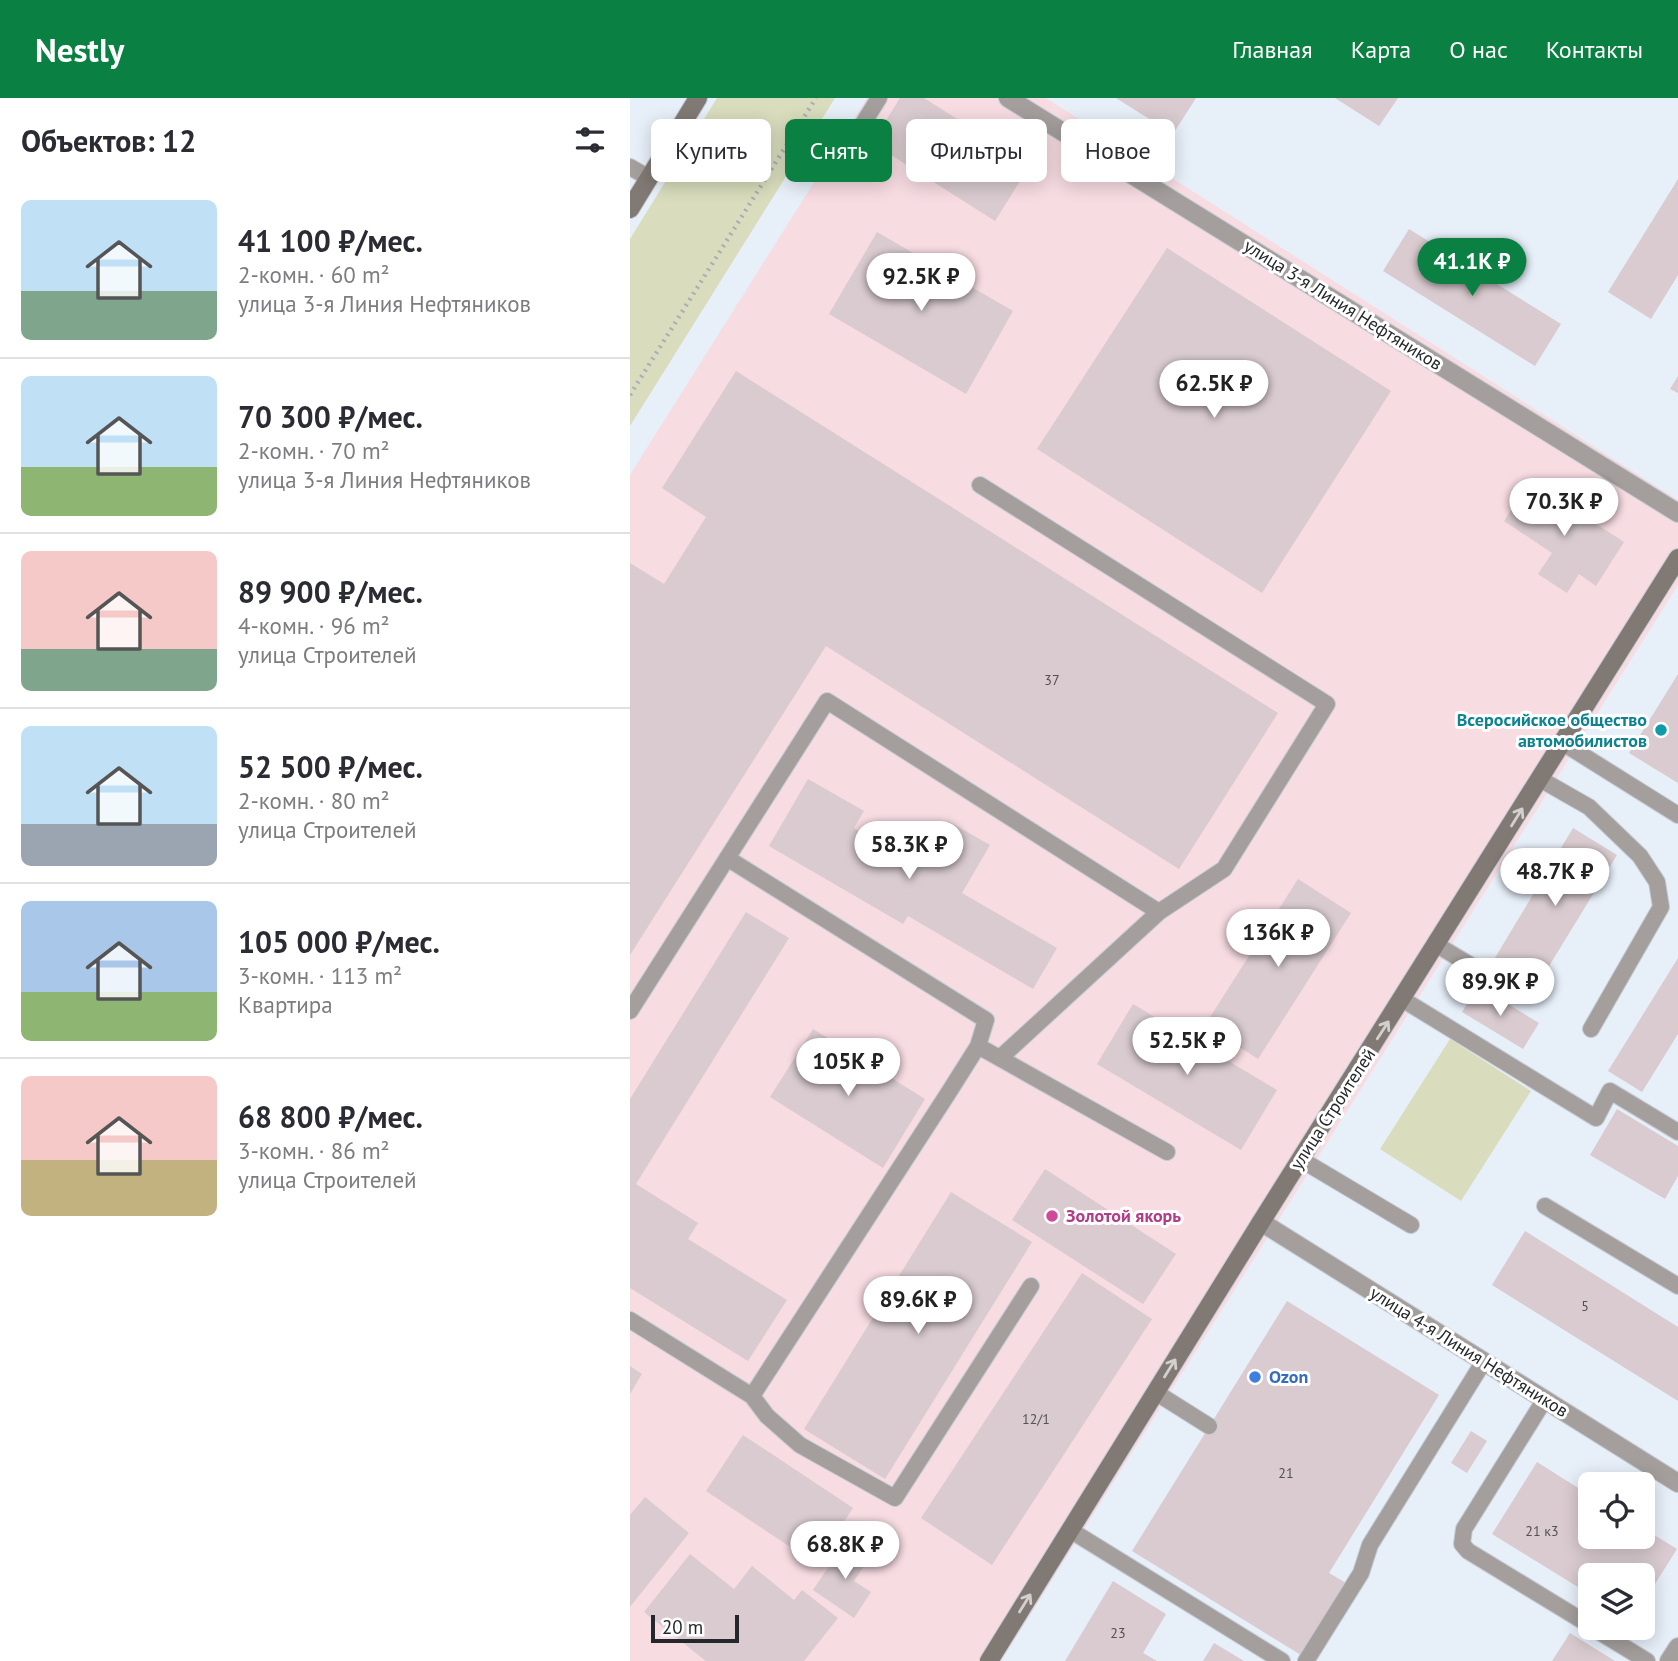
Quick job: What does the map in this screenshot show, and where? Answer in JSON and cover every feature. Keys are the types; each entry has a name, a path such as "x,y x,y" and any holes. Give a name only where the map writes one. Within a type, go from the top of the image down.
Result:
{"street":[{"path":"630,209 698,98"},
{"name":"улица 3-я Линия Нефтяников","path":"1008,98 1678,513"},
{"name":"улица Строителей","path":"989,1661 1300,1159 1678,558"},
{"name":"улица 4-я Линия Нефтяников","path":"1261,1222 1678,1483"},
{"path":"1669,1661 1678,1647"}],"lane":[{"path":"866,119 879,98"},
{"path":"630,167 649,178"},
{"path":"980,485 1327,704 1224,869 1158,912 1000,1058"},
{"path":"630,1011 827,701 1158,912"},
{"path":"1563,743 1678,815"},
{"path":"1541,779 1589,807 1640,856 1657,882 1661,907 1591,1030"},
{"path":"727,858 986,1020 978,1046 752,1396"},
{"path":"1437,945 1520,995"},
{"path":"1402,999 1596,1118 1610,1091 1678,1132"},
{"path":"978,1046 1167,1152"},
{"path":"1300,1159 1411,1225"},
{"path":"1545,1206 1678,1286"},
{"path":"630,1320 752,1396 766,1416 800,1445 895,1498 1031,1286"},
{"path":"1306,1661 1361,1573 1370,1545 1484,1361"},
{"path":"1155,1392 1209,1426"},
{"path":"1545,1399 1464,1529 1462,1544 1468,1551 1578,1618"},
{"path":"1070,1530 1282,1661"},
{"path":"1613,1640 1647,1661"}],"path":[{"path":"630,395 816,98"}],"shaded area":[{"path":"867,98 1046,98 1079,119 1061,119 1061,182 1175,180 1678,500 1678,585 1001,1661 630,1661 630,475 814,182 892,182 892,119 854,119"}],"green space":[{"path":"717,98 835,98 822,119 785,119 785,178 630,426 630,239 665,182 771,182 771,119 704,119"},
{"path":"1450,1039 1531,1091 1461,1201 1380,1149"}],"building":[{"path":"900,98 924,98 957,119 906,119 906,165 892,156 892,119 887,119"},
{"path":"1116,98 1196,98 1175,131 1175,119 1149,119"},
{"path":"1335,98 1398,98 1379,126"},
{"path":"1678,179 1678,275 1651,319 1608,292"},
{"path":"934,182 1019,182 995,221"},
{"path":"1409,229 1561,324 1535,366 1383,271"},
{"path":"877,232 1013,311 966,394 829,314"},
{"path":"1167,248 1391,391 1262,593 1037,449"},
{"path":"736,371 1278,713 1179,869 826,646 630,955 630,563 664,584 706,517 662,488"},
{"path":"1678,376 1678,393 1670,389"},
{"path":"1530,481 1624,542 1596,586 1579,574 1567,593 1538,574 1552,553 1504,521"},
{"name":"Всеросийское общество автомобилистов","path":"1678,674 1678,783 1629,753"},
{"path":"808,779 864,811 854,828 922,867 948,821 990,845 962,893 1057,948 1033,989 908,916 903,924 769,846"},
{"path":"1573,828 1617,855 1535,989 1493,961"},
{"path":"1298,879 1351,913 1258,1059 1205,1025"},
{"path":"746,912 789,938 636,1184 698,1223 688,1239 787,1300 748,1361 630,1288 630,1099"},
{"path":"1678,958 1678,1034 1642,1092 1608,1071"},
{"path":"1478,986 1539,1023 1523,1049 1462,1012"},
{"path":"1133,1004 1277,1090 1241,1150 1097,1064"},
{"path":"813,1029 925,1099 883,1168 770,1097"},
{"path":"1617,1109 1678,1146 1678,1176 1665,1199 1590,1155"},
{"path":"1045,1169 1176,1254 1143,1304 1012,1220"},
{"path":"951,1192 1032,1242 885,1479 804,1429"},
{"path":"1525,1231 1678,1327 1678,1401 1492,1285"},
{"path":"1082,1273 1152,1319 992,1565 921,1518"},
{"path":"1287,1301 1439,1395 1329,1573 1346,1583 1301,1655 1132,1551"},
{"path":"630,1366 642,1374 630,1394"},
{"path":"1471,1431 1487,1441 1467,1473 1451,1463"},
{"path":"743,1435 853,1508 816,1564 706,1491"},
{"path":"1537,1462 1578,1488 1578,1549 1655,1549 1655,1535 1677,1549 1655,1584 1655,1563 1578,1563 1578,1587 1492,1534"},
{"path":"645,1497 689,1533 630,1607 630,1515"},
{"path":"846,1541 870,1557 854,1581 871,1592 854,1618 813,1590"},
{"path":"690,1554 734,1589 752,1566 794,1600 802,1590 838,1618 804,1661 706,1661 644,1612"},
{"path":"1113,1581 1166,1614 1143,1653 1157,1661 1065,1661"},
{"path":"1570,1633 1615,1661 1552,1661"},
{"path":"1214,1643 1244,1661 1203,1661"}],"place":[{"name":"Всеросийское общество автомобилистов","path":"1661,730"},
{"name":"Золотой якорь","path":"1052,1216"},
{"name":"Ozon","path":"1255,1377"}]}
